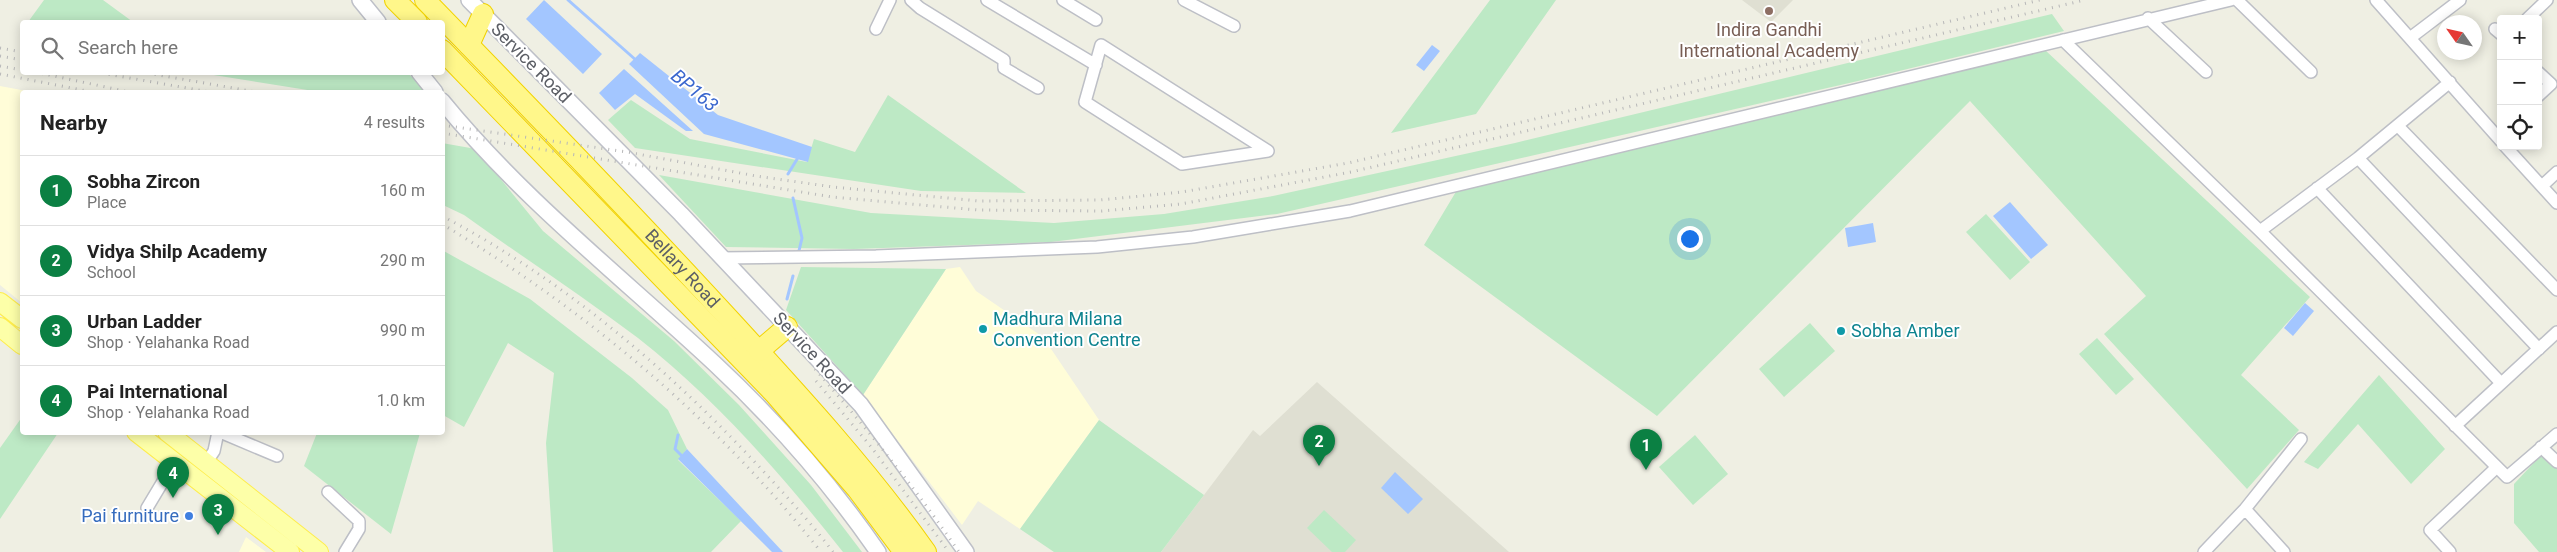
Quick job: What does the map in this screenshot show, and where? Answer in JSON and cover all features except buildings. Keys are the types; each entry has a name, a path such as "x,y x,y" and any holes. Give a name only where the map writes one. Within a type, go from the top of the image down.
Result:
{"highway":[{"path":"396,0 415,20"},
{"name":"Bellary Road","path":"425,0 445,20"},
{"path":"469,45 483,14"},
{"name":"Bellary Road","path":"445,20 622,203 760,352 867,474 926,552"},
{"name":"Bellary Road","path":"445,53 774,393 857,489 904,552"},
{"path":"760,352 787,327"}],"main road":[{"path":"360,0 376,20"},
{"name":"Service Road","path":"469,0 639,171 861,405 966,552"},
{"path":"421,75 433,90"},
{"path":"445,105 498,163 717,366 770,420 853,516 878,552"},
{"path":"1,302 20,317"},
{"path":"0,327 20,343"},
{"path":"140,435 290,552"},
{"path":"171,435 319,552"}],"street":[{"path":"876,29 890,0"},
{"path":"911,0 924,11 1004,60 1004,68 1038,88"},
{"path":"987,0 1096,65"},
{"path":"1063,0 1096,20"},
{"path":"1184,0 1234,26"},
{"path":"721,258 876,256 1098,247 1193,237 1271,225 1350,210 2148,18 2231,0"},
{"path":"2237,0 2311,72"},
{"path":"2376,0 2497,134"},
{"path":"2410,38 2460,0"},
{"path":"2531,15 2547,0"},
{"path":"2148,18 2206,72"},
{"path":"2062,40 2260,231 2507,477 2557,434"},
{"path":"1101,46 1268,151 1182,164 1085,102 1096,65 1101,46"},
{"path":"2542,74 2554,82 2542,92"},
{"path":"2260,231 2358,158 2450,82"},
{"path":"2398,126 2557,290"},
{"path":"2509,150 2557,203"},
{"path":"2358,158 2538,349"},
{"path":"2542,186 2557,172"},
{"path":"2317,188 2501,383"},
{"path":"2454,426 2557,332"},
{"path":"201,460 217,435"},
{"path":"226,435 277,456"},
{"path":"2204,552 2245,509 2301,439"},
{"path":"2541,447 2557,462"},
{"path":"147,508 174,463"},
{"path":"2450,552 2430,530 2497,467"},
{"path":"328,492 358,521 359,530 345,552"},
{"path":"2245,509 2284,552"}],"shaded area":[{"name":"Indira Gandhi International Academy","path":"1742,0 1793,0 1771,22"},
{"path":"0,86 21,90 20,301 0,285"},
{"name":"Madhura Milana Convention Centre","path":"960,267 976,291 1043,337 1099,420 1020,529 978,501 962,525 863,395 946,269"},
{"path":"1317,382 1509,552 1161,552 1253,430 1260,436"},
{"path":"246,537 266,552 239,552"}],"green space":[{"path":"44,0 103,0 130,20 29,20"},
{"path":"1490,0 1556,0 1476,114 1391,133"},
{"path":"2052,14 2064,31 1858,81 1277,214 1051,242 854,249 726,247 659,175 871,213 1054,223 1164,214 1273,196 1515,143"},
{"path":"2045,50 2310,297 2241,375 2299,430 2247,489 2104,334 2146,296 1970,101 1657,416 1424,245 1457,190"},
{"path":"214,75 410,75 424,90 307,90"},
{"path":"888,95 1026,193 921,191 635,148 608,120 631,100 690,139 807,162 814,139 855,152"},
{"path":"445,144 476,149 543,231 674,341 739,405 811,485 862,552 843,552 772,466 721,412 666,361 638,338 573,291 464,215 445,206"},
{"path":"1986,214 2030,262 2010,280 1966,232"},
{"path":"445,252 530,299 632,378 668,410 687,449 678,460 741,521 711,552 553,552 546,443 554,373 508,343 464,427 445,416"},
{"path":"801,267 946,269 863,395 786,310"},
{"path":"1810,323 1835,351 1784,397 1759,369"},
{"path":"2097,338 2134,379 2116,395 2079,354"},
{"path":"2379,375 2445,449 2411,484 2358,424 2318,469 2304,462"},
{"path":"20,420 20,435 57,435 0,519 0,448"},
{"path":"1099,420 1204,495 1161,552 1054,552 1020,529"},
{"path":"316,435 419,435 391,534 304,466"},
{"path":"1695,435 1728,474 1693,505 1659,467"},
{"path":"2542,454 2557,469 2557,552 2539,552 2514,523 2514,484"},
{"path":"1324,510 1356,540 1345,552 1332,552 1307,528"}],"water":[{"path":"544,0 602,54 583,74 526,19"},
{"path":"1432,45 1440,51 1424,71 1416,65"},
{"path":"640,53 718,115 812,147 808,162 704,134 629,64"},
{"path":"624,69 693,131 686,131 635,94 615,110 599,93"},
{"path":"2010,202 2048,245 2031,259 1993,216"},
{"path":"1873,223 1876,242 1848,247 1845,228"},
{"path":"2305,303 2314,311 2293,336 2284,328"},
{"path":"687,449 783,552 772,552 678,459"},
{"path":"1395,472 1423,499 1408,514 1381,488"}],"waterway":[{"name":"BP163","path":"568,0 637,61"},
{"name":"BP163","path":"788,174 799,156"},
{"path":"793,198 802,238 798,255"},
{"path":"787,299 793,276"},
{"path":"678,435 675,449 683,457"}],"railway":[{"path":"445,125 627,152 756,176 833,187 979,201 1100,200 1182,192 1348,163 2040,0"},
{"path":"445,133 832,197 978,210 1102,211 1181,204 1351,172 2085,0"},
{"path":"0,48 20,52"},
{"path":"0,56 20,60"},
{"path":"0,66 20,70"},
{"path":"0,74 82,90"},
{"path":"49,75 120,90"},
{"path":"112,75 198,90"},
{"path":"158,75 244,90"},
{"path":"445,218 487,241 573,298 654,364 729,435 791,501 833,552"},
{"path":"445,226 548,293 646,371 738,457 781,503 821,552"},
{"path":"815,369 890,458 959,552"},
{"path":"816,381 872,448 949,552"}],"place":[{"name":"Indira Gandhi International Academy","path":"1769,11"},
{"name":"Madhura Milana Convention Centre","path":"983,329"},
{"name":"Sobha Amber","path":"1841,331"},
{"name":"Vidya Shilp Academy","path":"1319,466"},
{"name":"Sobha Zircon","path":"1646,470"},
{"name":"Pai International","path":"173,498"},
{"name":"Pai furniture","path":"189,516"},
{"name":"Urban Ladder","path":"218,535"}]}
